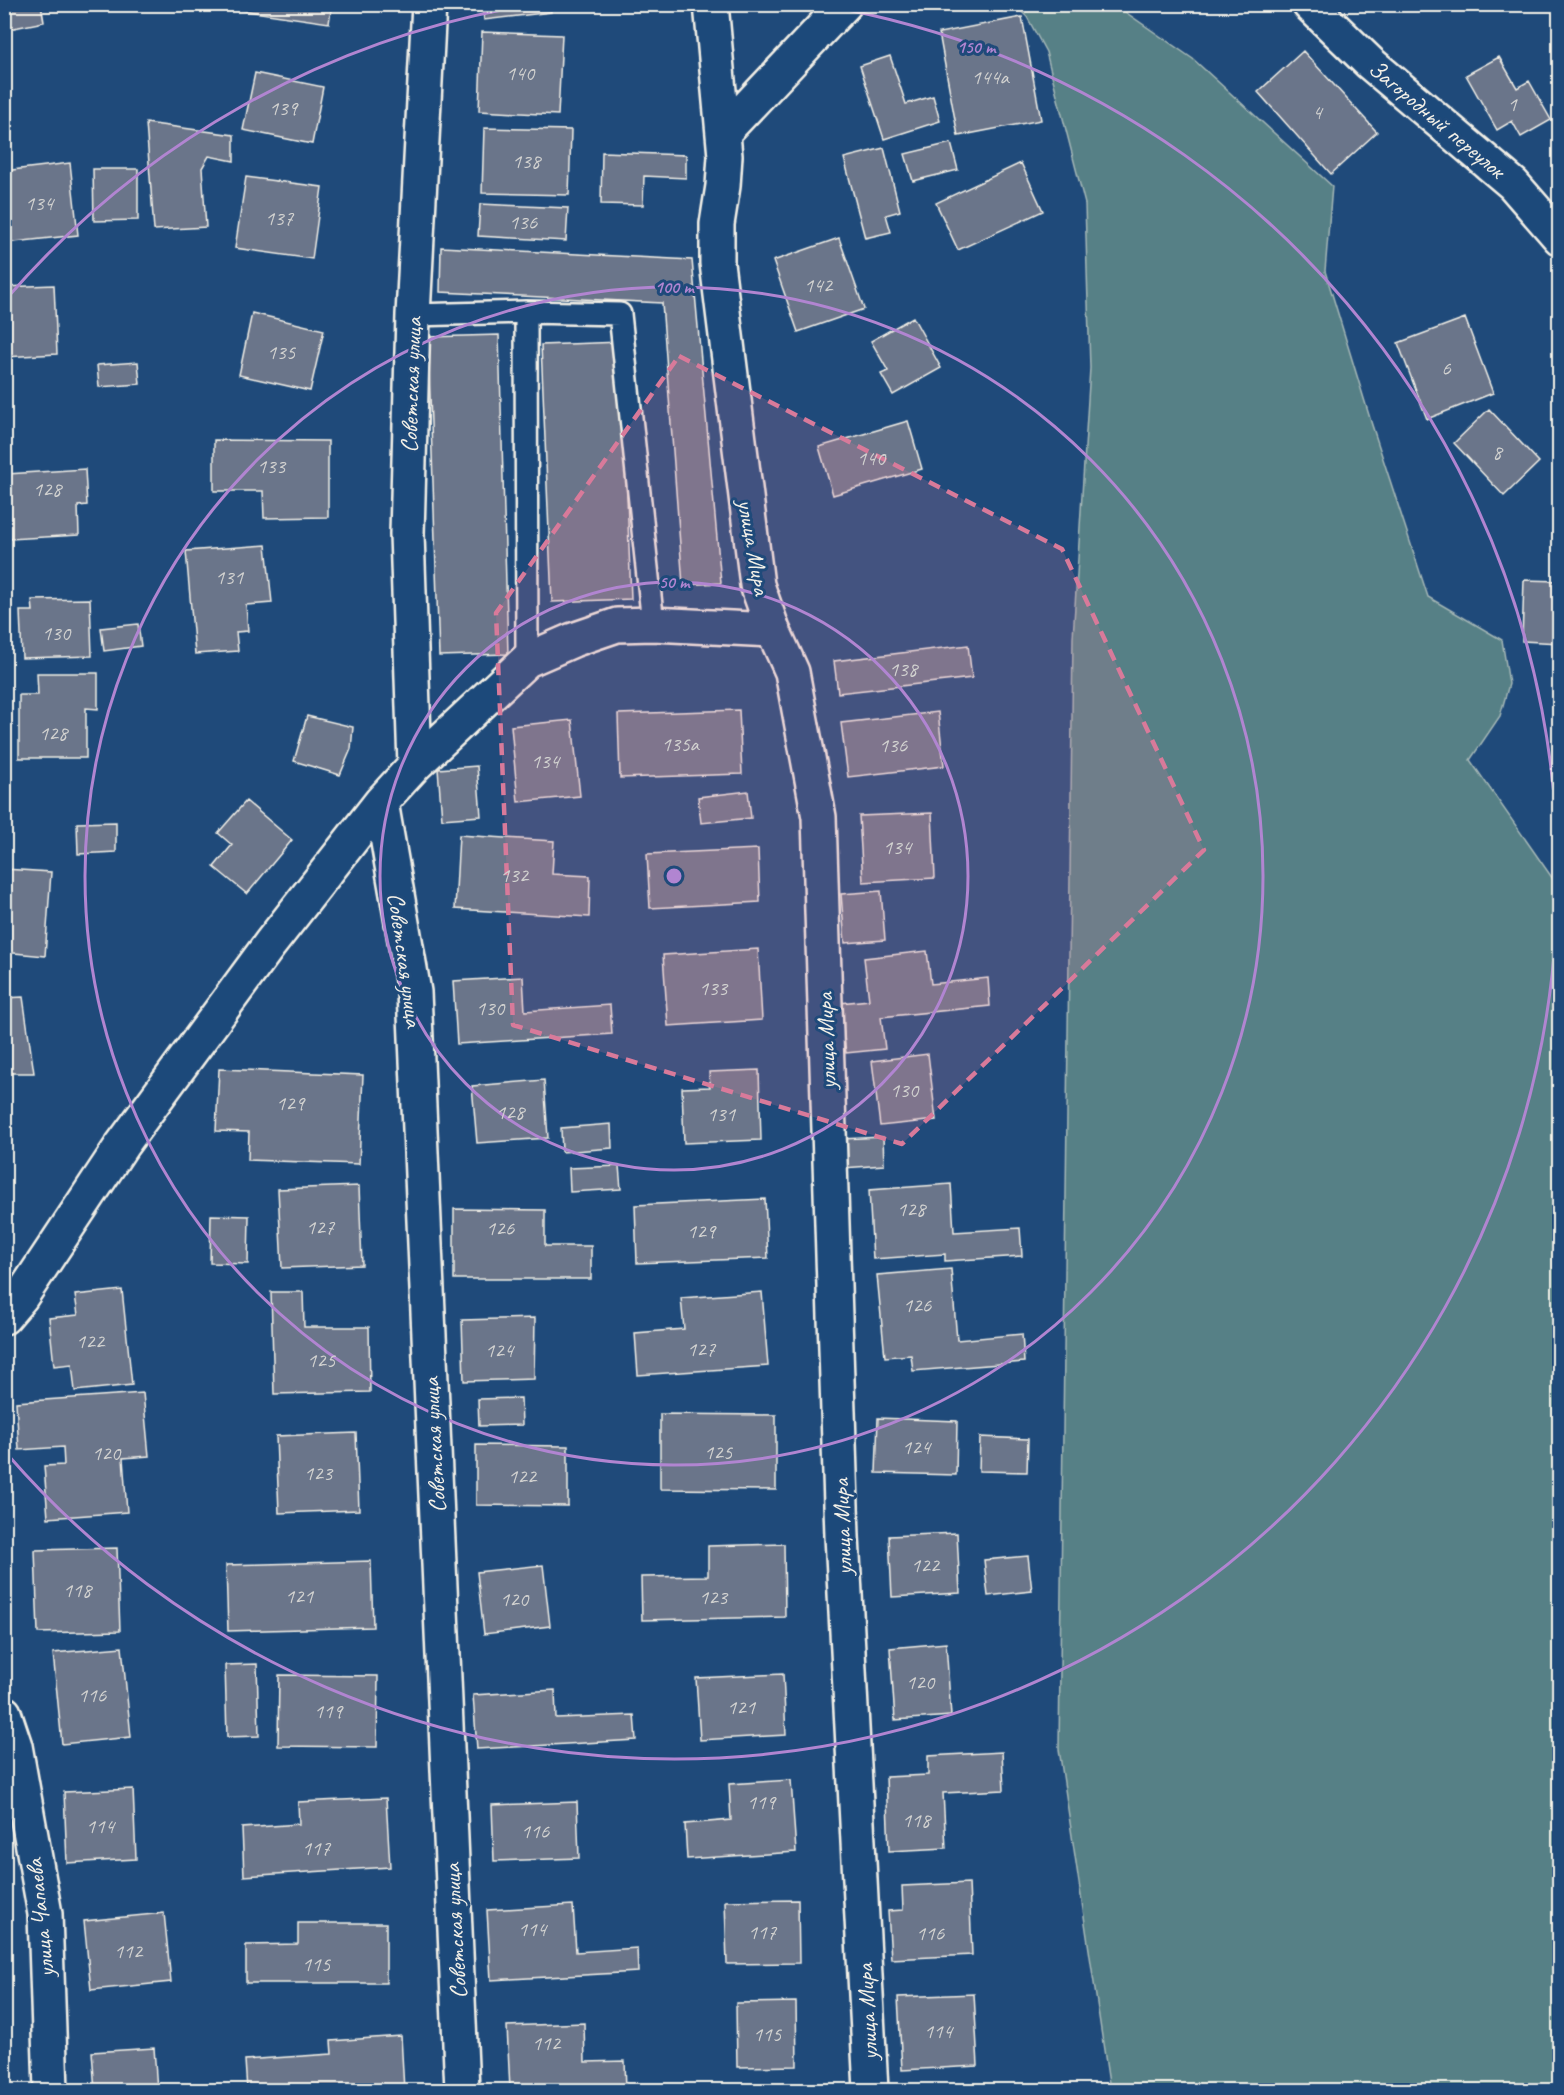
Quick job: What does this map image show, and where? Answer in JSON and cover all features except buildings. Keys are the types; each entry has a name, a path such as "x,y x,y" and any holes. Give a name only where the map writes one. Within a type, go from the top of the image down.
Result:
{"street":[{"name":"Советская улица","path":"415,765 407,534 413,315 429,4"},
{"name":"улица Мира","path":"711,4 725,156 717,224 717,263 757,585 772,630 792,672 819,817 842,1536 871,2091"},
{"path":"723,133 845,4"},
{"name":"Загородный переулок","path":"1309,4 1370,63 1513,184 1560,238"},
{"path":"4,1317 21,1297 122,1145 270,944 381,802 415,765 527,660 573,640 617,625 653,624 772,630"},
{"name":"Советская улица","path":"381,802 414,992 462,2091"},
{"name":"улица Чапаева","path":"4,1713 15,1746 45,1914 51,2091"}],"lane":[{"path":"526,312 527,660"},
{"path":"413,315 526,312 620,314 653,624"}],"highlighted area":[{"path":"679,356 1062,549 1204,850 902,1144 513,1025 496,613"}],"green space":[{"path":"1015,5 1115,5 1193,59 1332,186 1325,271 1428,597 1502,640 1509,684 1500,716 1470,760 1560,889 1559,2090 1110,2090 1059,1749 1073,638 1090,368 1085,204 1046,52 1027,17"}]}
